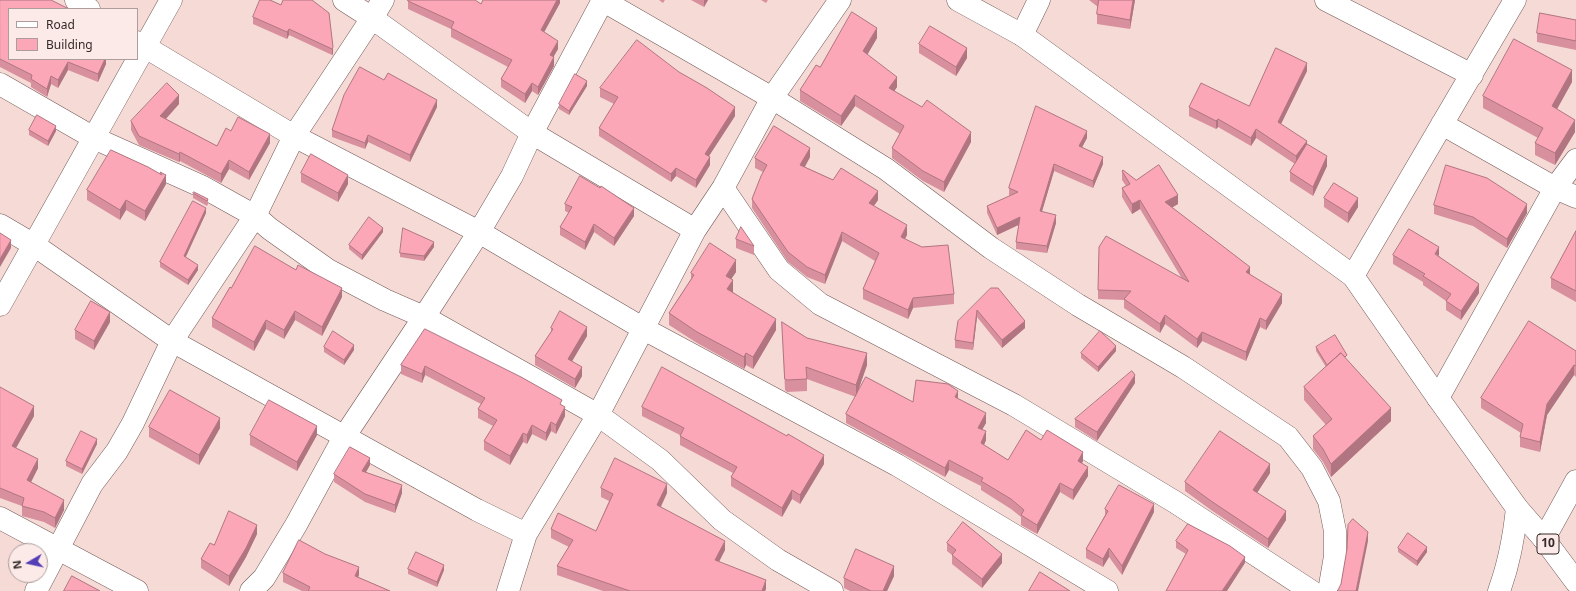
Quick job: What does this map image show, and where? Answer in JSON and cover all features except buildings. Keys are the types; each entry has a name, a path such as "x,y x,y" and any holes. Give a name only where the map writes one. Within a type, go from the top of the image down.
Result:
{"main road":[{"path":"76,0 88,8"},
{"path":"171,0 141,44 294,136 479,232 644,329 897,466 1107,591"},
{"path":"344,0 377,9 532,133 695,230"},
{"path":"251,591 264,578 296,525 344,437 479,232 512,176 532,133 602,0 772,98 886,169 991,248 1078,305 1183,367 1288,437 1312,468 1329,501 1335,531 1335,556 1329,591"},
{"path":"508,591 526,534 598,415 695,230 723,188 772,98 840,0"},
{"path":"958,0 1022,35 1353,276 1517,508 1514,539 1507,570 1499,591"},
{"path":"1022,35 1039,0"},
{"path":"1326,0 1472,75"},
{"path":"1353,276 1515,0"},
{"path":"36,591 92,484 117,451 133,423 172,340 255,216 294,136 377,9"},
{"path":"0,305 94,138 133,60"},
{"path":"0,84 94,138 204,187 255,216 328,270 384,300 424,317 598,415 660,460 722,520 778,560 832,591"},
{"path":"1442,124 1556,188 1576,197"},
{"path":"1438,398 1556,188 1576,160"},
{"path":"723,188 779,270 820,304 1014,405 1175,502 1311,591"},
{"path":"0,225 34,244 172,340 477,510 526,534"},
{"path":"1544,539 1576,482"},
{"name":"10","path":"1517,508 1544,539 1576,582"},
{"path":"0,518 137,591"}]}
